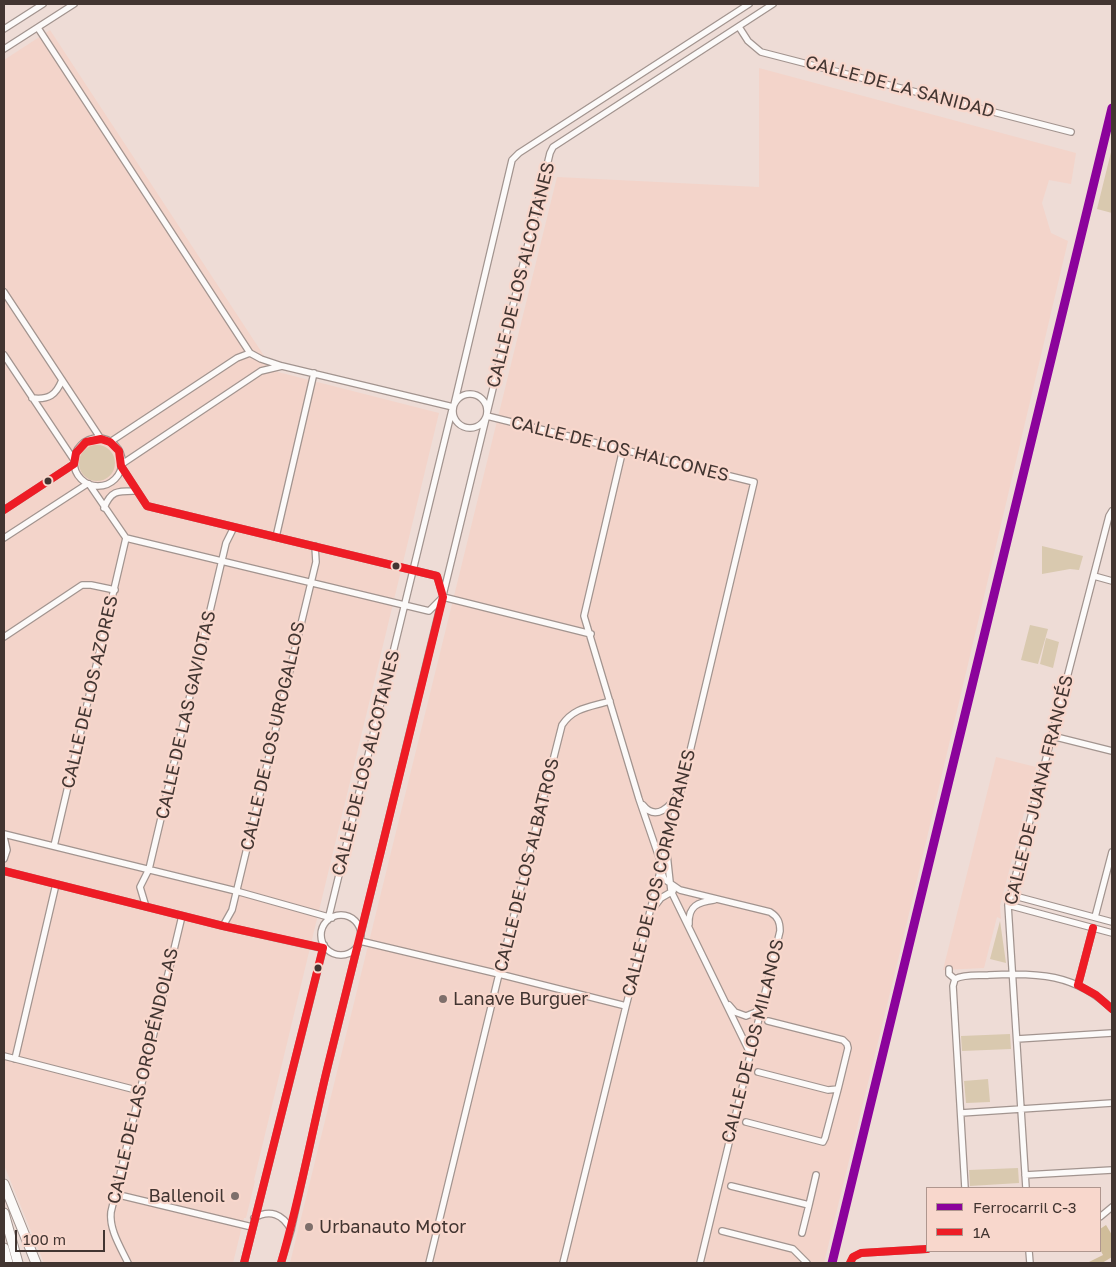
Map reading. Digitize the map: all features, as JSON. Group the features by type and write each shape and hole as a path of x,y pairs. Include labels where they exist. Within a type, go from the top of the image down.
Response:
{"highway":[{"path":"4,1184 36,1263"},
{"path":"4,1213 18,1263"},
{"path":"4,1248 8,1263"}],"street":[{"path":"4,29 43,4"},
{"path":"4,49 74,4"},
{"name":"CALLE DE LOS ALCOTANES","path":"329,918 512,160 553,131 748,4"},
{"path":"739,26 774,4"},
{"name":"CALLE DE LOS ALCOTANES","path":"361,933 550,153 553,147 739,26"},
{"name":"CALLE DE LA SANIDAD","path":"739,26 748,41 761,52 1071,132"},
{"path":"38,28 250,353 282,366 453,407"},
{"path":"4,292 101,439"},
{"path":"110,442 237,358 250,353"},
{"path":"4,355 74,462 78,476 88,484 126,538 429,611 443,597"},
{"path":"4,368 10,364"},
{"path":"4,538 88,484 96,486 110,483 119,472 121,465 261,371 282,366"},
{"path":"276,537 314,373"},
{"path":"32,398 50,397 59,388 62,380"},
{"path":"471,394 485,402 487,415 479,426 468,429 458,424 453,415 453,407 461,396 471,394"},
{"name":"CALLE DE LOS HALCONES","path":"487,415 754,482"},
{"path":"4,510 74,462 80,446 86,442 101,439 110,442 119,451 121,465 147,506 437,576 443,597"},
{"path":"623,449 584,616 591,634 639,799 662,866 664,879 680,890"},
{"name":"CALLE DE LOS CORMORANES","path":"563,1263 682,785 754,482"},
{"path":"104,508 108,497 119,490 136,491"},
{"name":"CALLE DE JUANA FRANCÉS","path":"1026,1187 1008,905 1110,514"},
{"name":"CALLE DE LAS GAVIOTAS","path":"146,907 140,887 149,870 226,543 234,527"},
{"name":"CALLE DE LOS AZORES","path":"54,846 126,538"},
{"name":"CALLE DE LOS UROGALLOS","path":"223,926 232,910 316,562 315,546"},
{"path":"1094,576 1112,581"},
{"path":"4,637 82,585 115,590"},
{"path":"443,597 591,634"},
{"name":"CALLE DE LOS ALBATROS","path":"429,1263 562,725 568,716 574,712 610,701"},
{"path":"1052,736 1112,751"},
{"path":"639,799 646,809 651,811 667,809 672,804 682,785"},
{"path":"4,835 236,891 329,918 339,915 347,916 359,926 361,933 360,941 324,1082 291,1230 281,1263"},
{"path":"4,835 7,844 4,859"},
{"path":"666,849 671,891 750,1053"},
{"path":"1095,917 1112,852"},
{"path":"4,871 223,926 324,947 336,954 351,953 357,948"},
{"path":"15,1059 56,884"},
{"path":"651,911 660,898 671,891 680,890"},
{"name":"CALLE DE LOS MILANOS","path":"680,890 770,912 780,922 780,931 700,1263"},
{"path":"1011,895 1112,922"},
{"path":"690,929 689,918 696,904 718,900"},
{"path":"1008,905 1112,933"},
{"name":"CALLE DE LAS OROPÉNDOLAS","path":"128,1263 113,1231 110,1218 182,916"},
{"path":"244,1263 324,947 321,938 322,930 329,918"},
{"path":"1078,985 1093,928"},
{"path":"360,941 626,1006"},
{"path":"949,970 950,976 955,978 1013,973 1032,973 1050,976 1078,985 1096,995 1112,1008"},
{"path":"955,978 953,986 965,1187"},
{"path":"723,998 735,1012 746,1016 756,1012 763,1001"},
{"path":"746,1122 823,1142 848,1048 843,1040 768,1021"},
{"path":"1017,1039 1112,1034"},
{"path":"4,1056 140,1091"},
{"path":"758,1072 828,1090 838,1089"},
{"path":"961,1113 1112,1103"},
{"path":"1025,1175 1112,1170"},
{"path":"802,1233 816,1175"},
{"path":"731,1186 809,1205"},
{"path":"116,1194 252,1227"},
{"path":"1101,1216 1112,1208"},
{"path":"254,1218 263,1214 274,1213 286,1220 291,1230"},
{"path":"722,1231 792,1249 807,1263"},
{"path":"851,1262 853,1257 861,1253 926,1249"},
{"path":"246,1255 251,1263"}],"shaded area":[{"path":"50,30 274,371 439,413 255,1181 233,1263 44,1263 4,1165 4,60"},
{"path":"759,68 1076,153 1071,184 1049,180 1042,203 1051,233 1068,241 899,956 824,1263 290,1263 557,177 759,187"},
{"path":"1112,148 1112,213 1097,209"},
{"path":"97,445 109,451 115,463 109,475 97,481 85,475 79,463 85,451"},
{"path":"1042,546 1083,556 1079,570 1070,569 1042,574"},
{"path":"1030,625 1048,629 1038,664 1021,660"},
{"path":"1046,638 1059,642 1053,668 1040,664"},
{"path":"996,757 1036,767 1000,906 1001,919 997,917 984,968 943,970"},
{"path":"1000,921 1006,963 990,959"},
{"path":"1010,1034 1011,1049 962,1051 961,1036"},
{"path":"988,1079 990,1102 966,1103 964,1081"},
{"path":"1018,1168 1019,1183 970,1186 969,1170"},
{"path":"1106,1225 1112,1235 1112,1257 1102,1263 1087,1263 1103,1255 1101,1251 1101,1228"}],"rail line":[{"name":"C-3","path":"832,1263 1112,108"}],"transit line":[{"name":"1A","path":"4,510 74,464 76,453 86,442 101,439 110,442 119,451 121,466 147,506 437,576 443,597 330,1057 295,1212 281,1263"},
{"name":"1A","path":"4,871 223,926 323,948 244,1263"},
{"name":"1A","path":"1078,985 1093,928"},
{"name":"1A","path":"1078,985 1096,995 1112,1009"},
{"name":"1A","path":"850,1263 853,1257 861,1253 926,1249"}],"place":[{"name":"Lanave Burguer","path":"443,999"},
{"name":"Ballenoil","path":"235,1196"},
{"name":"Urbanauto Motor","path":"309,1227"}]}
